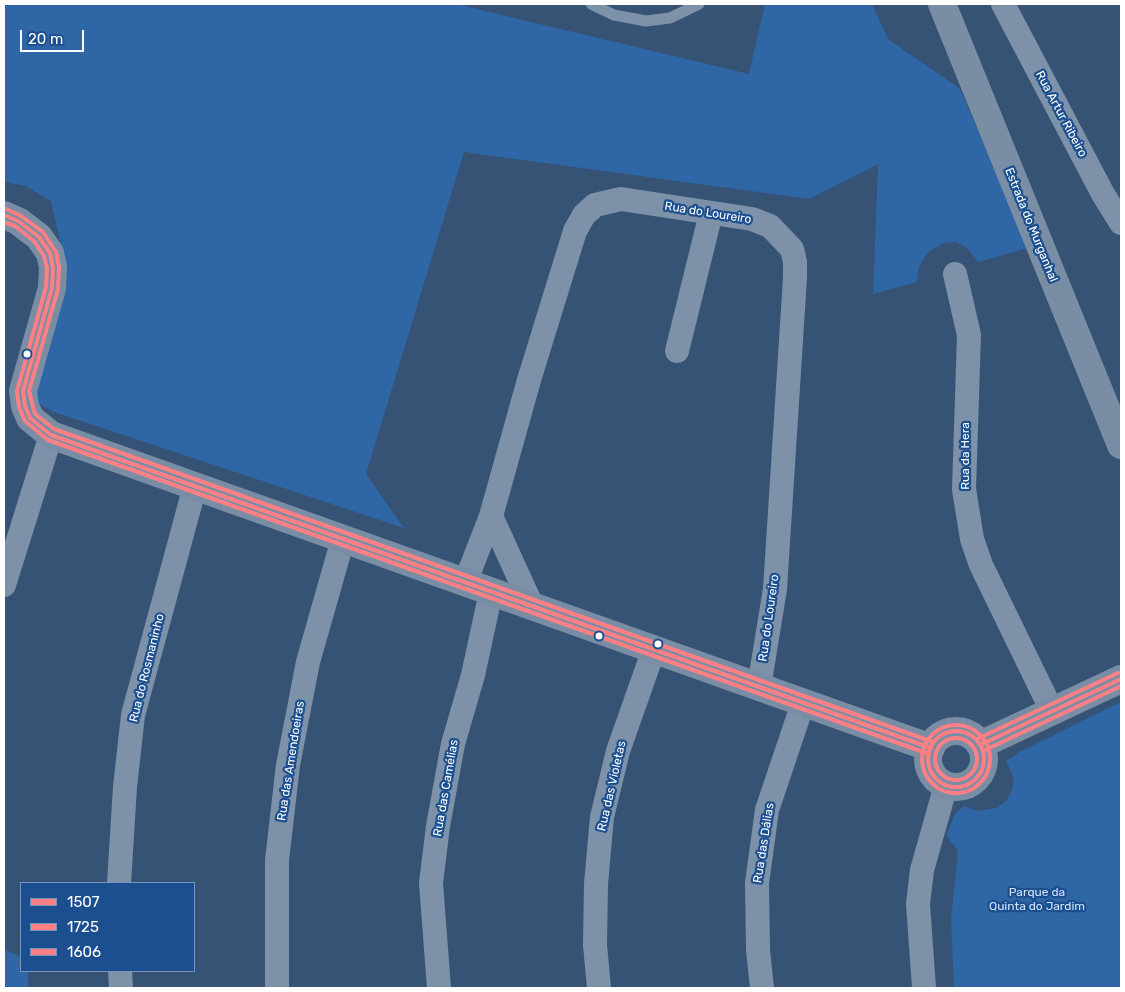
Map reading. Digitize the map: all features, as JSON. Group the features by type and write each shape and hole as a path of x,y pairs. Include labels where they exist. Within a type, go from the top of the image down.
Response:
{"street":[{"name":"Estrada do Murganhal","path":"942,4 1121,446"},
{"name":"Rua Artur Ribeiro","path":"1003,4 1103,194 1121,223"},
{"name":"Rua do Loureiro","path":"465,582 490,516 575,230 584,215 595,205 621,199 752,220 770,226 792,249 795,262 775,588 759,687"},
{"path":"678,351 711,213"},
{"path":"4,216 18,220 40,236 50,253 53,267 52,288 23,391 25,406 30,418 51,435 931,748"},
{"name":"Rua da Hera","path":"955,274 969,335 964,489 972,539 981,565 1052,711"},
{"path":"4,585 51,435"},
{"name":"Rua do Rosmaninho","path":"119,882 125,788 133,715 195,486"},
{"path":"490,516 532,606"},
{"name":"Rua das Amendoeiras","path":"277,988 277,860 288,765 308,662 343,539"},
{"name":"Rua das Camélias","path":"439,988 431,883 437,836 454,744 473,675 491,592"},
{"name":"Rua das Violetas","path":"599,988 595,945 596,884 602,817 618,751 654,650"},
{"path":"980,745 1121,679"},
{"name":"Rua das Dálias","path":"762,988 758,950 757,883 767,810 802,703"},
{"path":"959,731 975,738 980,745 984,761 978,776 963,786 946,785 938,780 929,766 931,748 942,735 959,731"},
{"path":"924,988 918,904 922,870 946,785"},
{"path":"120,972 121,988"}],"lane":[{"path":"592,4 614,15 646,21 670,18 699,4"},
{"path":"606,4 614,15"}],"green space":[{"path":"4,4 456,4 749,74 765,4 872,4 888,39 960,89 1028,248 978,262 966,247 956,242 943,243 928,252 919,267 917,282 873,294 878,164 809,199 464,152 366,474 404,528 54,412 38,403 33,392 66,269 51,201 26,186 4,182"},
{"name":"Parque da Quinta do Jardim","path":"1121,702 1121,988 954,988 951,920 958,851 946,835 955,814 964,806 977,811 996,808 1006,801 1012,790 1014,778 1006,761 1021,751"},
{"path":"4,949 20,957 20,972 28,972 28,988 4,988"}],"transit line":[{"name":"1606","path":"6,209 21,216 43,232 56,252 59,267 58,289 29,391 35,414 54,429 933,742"},
{"name":"1507","path":"4,215 18,221 39,237 50,253 53,267 52,288 23,391 25,406 30,418 51,435 931,748"},
{"name":"1725","path":"4,222 15,226 34,241 44,256 47,268 46,287 17,391 19,407 25,421 48,440 929,754"},
{"name":"1606","path":"977,739 1118,673"},
{"name":"1507","path":"980,745 1121,679"},
{"name":"1725","path":"983,751 1121,686"},
{"name":"1725","path":"956,725 969,728 980,735 987,746 990,759 987,772 980,783 969,790 956,793 943,790 932,783 925,772 922,759 925,746 932,735 943,728 956,725"},
{"name":"1507","path":"956,731 967,733 976,739 982,748 984,759 982,770 976,779 967,785 956,787 945,785 936,779 930,770 928,759 930,748 936,739 945,733 956,731"},
{"name":"1606","path":"960,738 968,741 974,747 977,759 974,771 968,777 952,780 944,777 938,771 935,755 938,747 944,741 960,738"}]}
